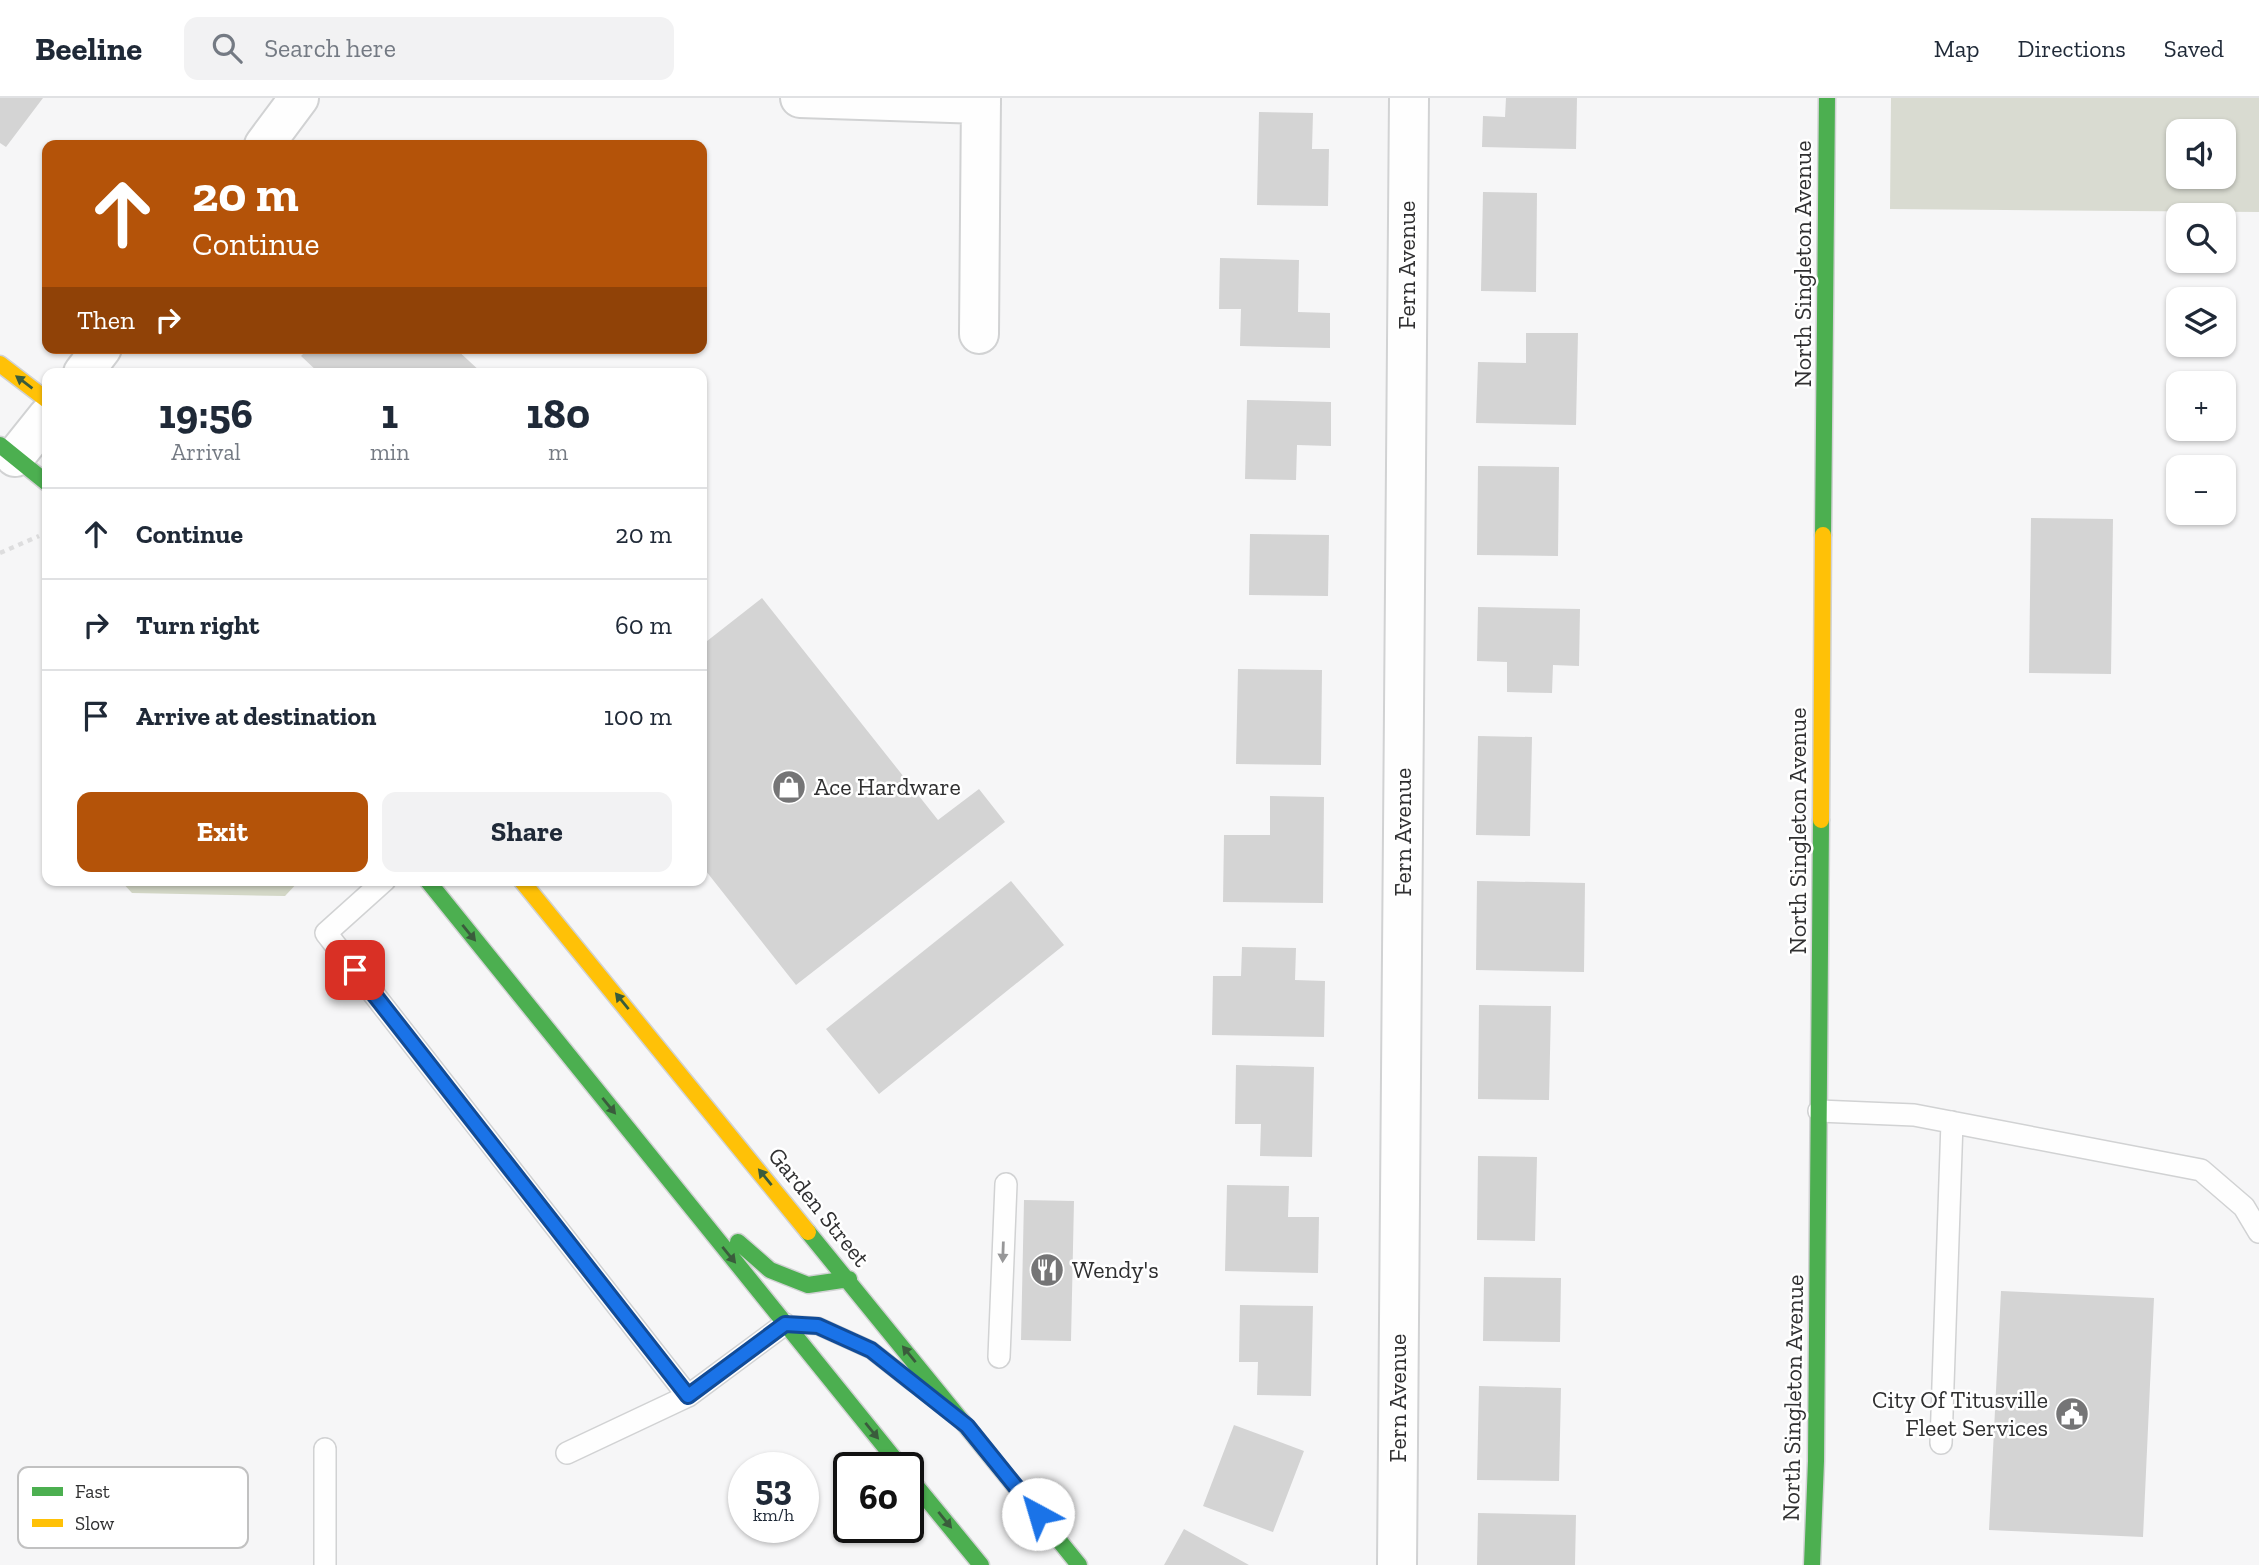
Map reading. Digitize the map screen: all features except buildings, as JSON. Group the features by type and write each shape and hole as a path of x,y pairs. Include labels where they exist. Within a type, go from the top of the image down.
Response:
{"main road":[{"name":"North Singleton Avenue","path":"1812,1565 1819,1111 1827,98"},
{"path":"0,364 42,396"},
{"path":"5,458 42,480"},
{"path":"432,886 889,1452"},
{"name":"Garden Street","path":"526,886 1080,1565"},
{"path":"670,1182 769,1270 808,1285 849,1279"},
{"path":"785,1324 818,1326 871,1350 967,1426"},
{"path":"924,1496 981,1565"}],"street":[{"path":"268,140 299,98"},
{"path":"800,98 981,101 979,334"},
{"name":"Fern Avenue","path":"1397,1565 1409,98"},
{"path":"87,368 97,354"},
{"path":"5,458 42,422"}],"lane":[{"path":"378,886 326,933 688,1396"},
{"path":"1819,1111 1914,1115 2201,1170 2244,1207 2259,1232"},
{"path":"1941,1443 1952,1122"},
{"path":"999,1357 1006,1184"},
{"path":"567,1453 688,1396 785,1324"},
{"path":"325,1449 325,1565"}],"path":[{"path":"0,554 39,536"}],"shaded area":[{"path":"1891,98 2259,98 2259,212 2236,212 2236,203 2166,203 2166,211 1890,209"}],"green space":[{"path":"126,886 294,886 285,896 132,893"}],"traffic: fast":[{"path":"1823,535 1827,98"},
{"path":"0,445 42,479"},
{"path":"1812,1565 1816,1461 1821,820"},
{"path":"432,886 889,1452"},
{"path":"808,1232 1079,1565"},
{"path":"738,1242 770,1270 808,1285 849,1279"},
{"path":"924,1496 981,1565"}],"traffic: slow":[{"path":"0,364 42,396"},
{"path":"1821,820 1823,535"},
{"path":"526,886 808,1232"},
{"path":"785,1324 818,1326 871,1350 913,1383"}],"place":[{"name":"Ace Hardware","path":"789,787"},
{"name":"Wendy's","path":"1047,1270"},
{"name":"City Of Titusville Fleet Services","path":"2072,1414"}],"route":[{"path":"355,970 688,1396 785,1324 818,1326 871,1350 967,1426 1038,1514"}]}
